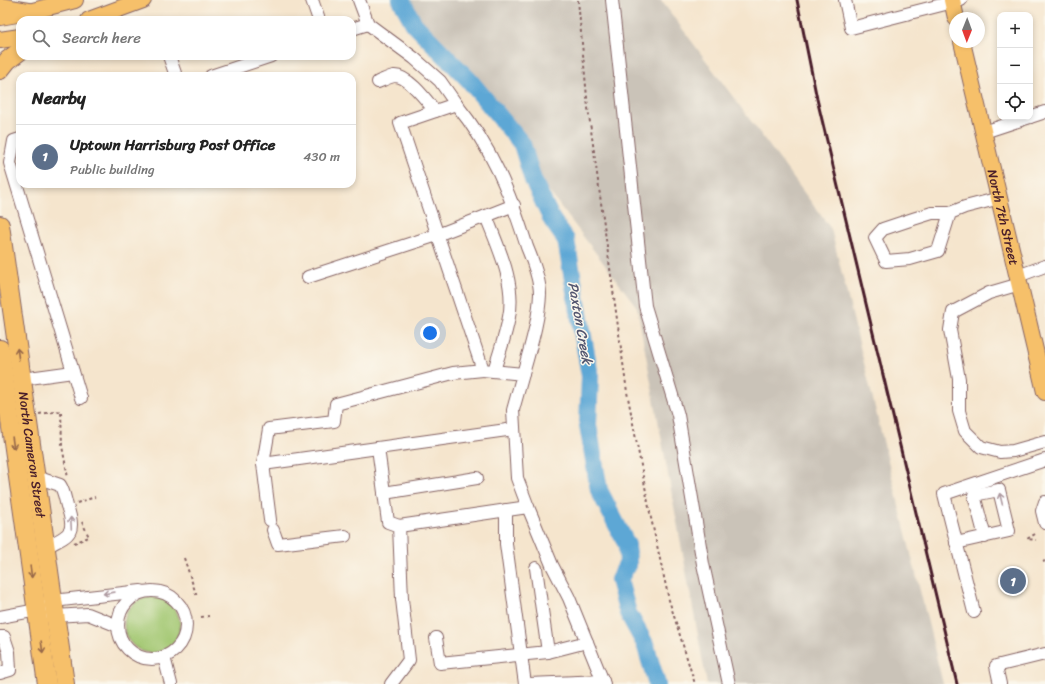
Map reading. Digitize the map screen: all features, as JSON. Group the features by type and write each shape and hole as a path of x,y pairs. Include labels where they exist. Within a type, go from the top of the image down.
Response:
{"highway":[{"path":"0,7 28,6"},
{"path":"0,70 8,60 16,55"},
{"name":"North Cameron Street","path":"0,225 65,684"},
{"name":"North Cameron Street","path":"0,349 47,684"}],"main road":[{"path":"0,17 28,6 75,0"},
{"path":"100,16 143,0"},
{"path":"0,40 16,38"},
{"name":"North 7th Street","path":"963,48 1045,392"}],"street":[{"path":"312,0 318,16"},
{"path":"359,0 368,24 414,58 434,76 473,125 490,153 514,205 531,257 540,292 537,318 513,410 517,478 552,565 567,592 604,682 529,684"},
{"path":"612,0 645,306 678,415 703,564 729,684"},
{"path":"845,0 851,28 956,5"},
{"path":"356,28 368,24"},
{"path":"170,60 175,72"},
{"path":"223,72 259,60"},
{"path":"378,82 395,76 402,78 418,89 435,111"},
{"path":"456,104 400,123 437,235 489,370"},
{"path":"1033,116 1045,112"},
{"path":"984,132 1021,120"},
{"path":"16,140 14,141 10,163 16,183"},
{"path":"18,188 81,398"},
{"path":"950,213 938,251 910,259 886,261 876,238 883,229 932,213 950,213 1000,198"},
{"path":"308,277 437,235 514,205"},
{"path":"486,216 504,261 510,292 510,316 489,370"},
{"path":"1045,266 953,312 950,330 959,379 959,411 965,430 981,447 1000,452 1012,451 1045,442"},
{"path":"345,536 278,544 272,525 263,464 268,429 334,421 336,404 453,373 489,370 523,374"},
{"path":"22,379 73,372"},
{"path":"263,464 514,429"},
{"path":"378,448 388,522 399,526 528,507"},
{"path":"974,612 944,494 1045,460"},
{"path":"36,477 60,485 72,519 72,528 68,535 46,547"},
{"path":"384,493 477,478"},
{"path":"956,543 985,537 1009,531 999,490 974,495 985,537"},
{"path":"1045,502 1042,511 1045,523"},
{"path":"506,510 506,544 525,684"},
{"path":"391,684 409,660 402,599 399,526"},
{"path":"536,568 548,652"},
{"path":"0,617 37,610 54,609 118,592 148,590 155,590 169,594 180,604 186,617 187,631 181,644 171,654 164,657 150,659 136,655 125,646 118,626 120,611 129,600 141,592 148,590"},
{"path":"54,609 88,614 118,626"},
{"path":"0,637 4,637 5,652 10,670 0,673"},
{"path":"436,638 440,663 522,656 548,652 588,642"},
{"path":"1000,684 996,666 1045,654"},
{"path":"164,657 171,684"}],"path":[{"path":"578,0 588,108 627,392 651,518 669,600 695,684"},
{"path":"34,414 61,411 62,446 69,482"},
{"path":"75,504 95,497"},
{"path":"70,545 89,537 81,520"},
{"path":"1035,534 1027,539 1036,540"},
{"path":"184,558 197,597"},
{"path":"202,617 209,616"}],"shaded area":[{"path":"403,0 661,0 831,229 943,684 707,684 637,307"}],"green space":[{"path":"152,597 163,599 172,605 178,614 180,625 178,636 172,645 163,651 152,653 141,651 132,645 126,636 124,625 126,614 132,605 141,599"}],"waterway":[{"name":"Paxton Creek","path":"401,0 414,24 469,80 522,144 533,180 552,220 566,240 590,376 588,425 599,490 627,545 628,563 619,580 628,613 645,644 657,684"}],"railway":[{"path":"797,0 817,99 957,684"}],"place":[{"name":"Uptown Harrisburg Post Office","path":"1013,581"}]}
